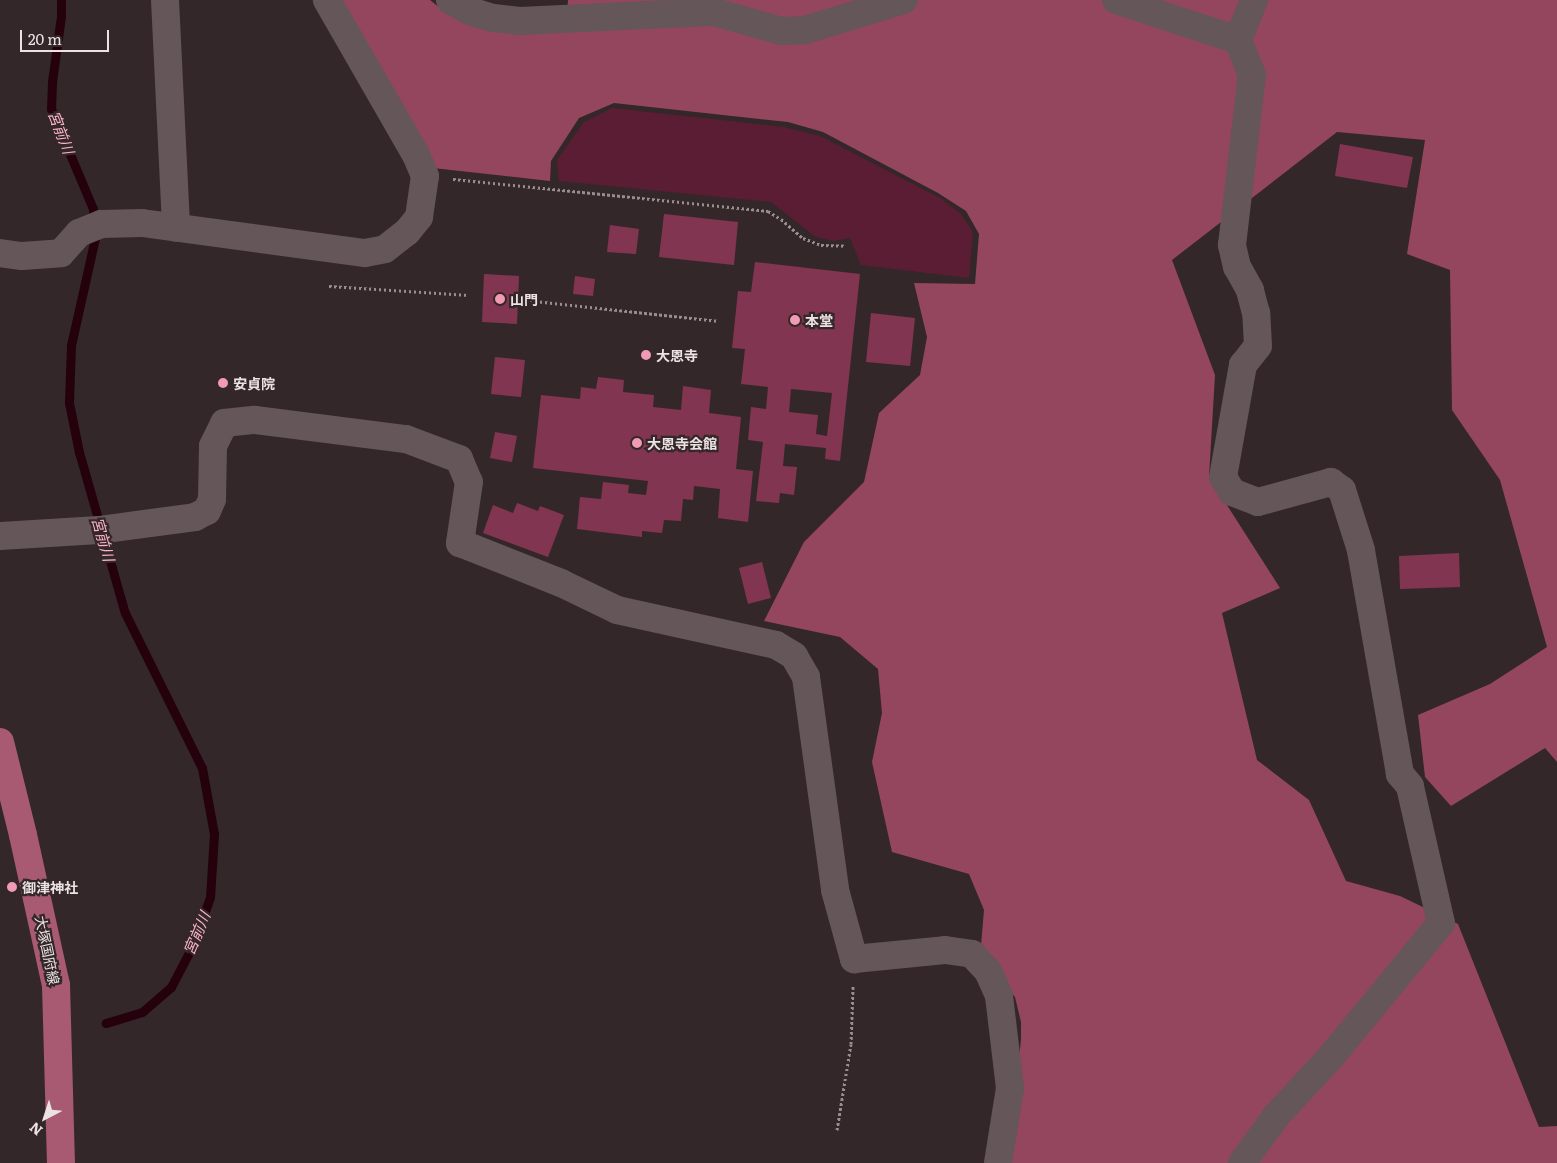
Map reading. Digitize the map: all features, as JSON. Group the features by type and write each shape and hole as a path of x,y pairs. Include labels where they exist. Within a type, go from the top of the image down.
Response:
{"main road":[{"name":"大塚国府線","path":"0,742 56,985 61,1163"}],"street":[{"path":"165,0 176,228"},
{"path":"0,253 22,256 61,253 79,233 101,224 142,223 365,253 385,249 406,232 419,217 425,176 416,155 327,0"},
{"path":"450,0 470,11 493,18 520,21 714,12 780,31 805,30 904,0"},
{"path":"1116,0 1238,40"},
{"path":"1242,1163 1277,1115 1329,1059 1441,922 1410,786 1400,774 1361,550 1342,490 1331,482 1258,502 1232,492 1223,477 1243,366 1258,346 1256,312 1250,290 1237,267 1232,245 1252,75 1238,40 1254,0"},
{"path":"0,536 100,530 196,517 207,511 212,499 213,446 224,423 255,420 406,438 459,459 469,482 460,543 561,583 618,610 776,645 794,656 806,678 834,890 854,959 945,950 972,954 988,970 999,996 1010,1088 998,1163"}],"path":[{"path":"425,176 768,211 781,219 803,238 821,245 846,246"},
{"path":"330,286 470,295"},
{"path":"524,300 719,321"},
{"path":"838,1130 851,1044 854,959"}],"shaded area":[{"path":"337,0 430,0 440,8 566,30 568,0 1557,0 1557,762 1545,748 1451,806 1425,777 1418,715 1490,684 1547,647 1500,480 1452,410 1450,270 1407,254 1425,140 1337,132 1172,260 1215,375 1209,477 1280,588 1222,613 1257,760 1309,800 1346,881 1400,896 1458,924 1539,1127 1557,1126 1557,1163 1007,1163 1021,1040 1021,1022 1015,997 980,957 984,910 969,874 892,852 872,762 882,713 878,669 840,637 764,621 804,542 864,482 879,413 920,375 927,337 914,283 975,284 979,234 966,211 938,193 823,132 788,122 614,103 579,118 551,161 550,181 433,168"},
{"path":"612,108 784,127 820,136 940,198 961,214 973,232 969,278 861,265 850,238 834,241 816,237 771,202 559,181 557,160 584,122"}],"building":[{"path":"1340,144 1413,157 1407,188 1335,176"},
{"path":"664,214 738,222 734,265 659,257"},
{"path":"610,225 639,229 636,254 607,252"},
{"name":"本堂","path":"755,262 860,274 840,461 825,459 826,448 785,444 783,466 797,467 794,495 780,493 779,503 756,501 763,442 748,440 751,407 766,409 768,387 741,384 745,349 732,348 738,291 751,292","holes":["791,389 832,393 827,436 816,434 818,415 789,412"]},
{"name":"山門","path":"484,274 519,276 517,324 482,322"},
{"path":"575,276 595,279 593,296 573,294"},
{"path":"871,313 915,318 910,366 866,362"},
{"path":"495,357 525,360 521,397 491,394"},
{"name":"大恩寺会館","path":"598,377 624,380 623,392 654,395 653,407 681,410 683,386 711,390 709,413 741,417 736,469 753,471 748,522 718,518 720,489 694,486 693,500 683,499 681,521 664,520 662,533 642,531 642,537 577,529 580,497 601,499 603,482 629,485 628,493 646,495 648,481 533,468 541,395 580,399 581,387 596,389"},
{"path":"495,432 517,436 512,462 490,458"},
{"path":"517,503 538,511 540,506 564,515 548,557 483,533 493,505 513,513"},
{"path":"1459,553 1460,587 1400,589 1399,556"},
{"path":"762,562 771,598 748,604 739,568"}],"waterway":[{"name":"宮前川","path":"61,0 51,109 93,209 95,238 71,345 69,403 79,452 125,613 202,768 214,834 210,897 194,943 171,987 142,1012 106,1023"}],"place":[{"name":"山門","path":"500,299"},
{"name":"本堂","path":"795,320"},
{"name":"大恩寺","path":"646,355"},
{"name":"安貞院","path":"223,383"},
{"name":"大恩寺会館","path":"637,443"},
{"name":"御津神社","path":"12,887"}]}
